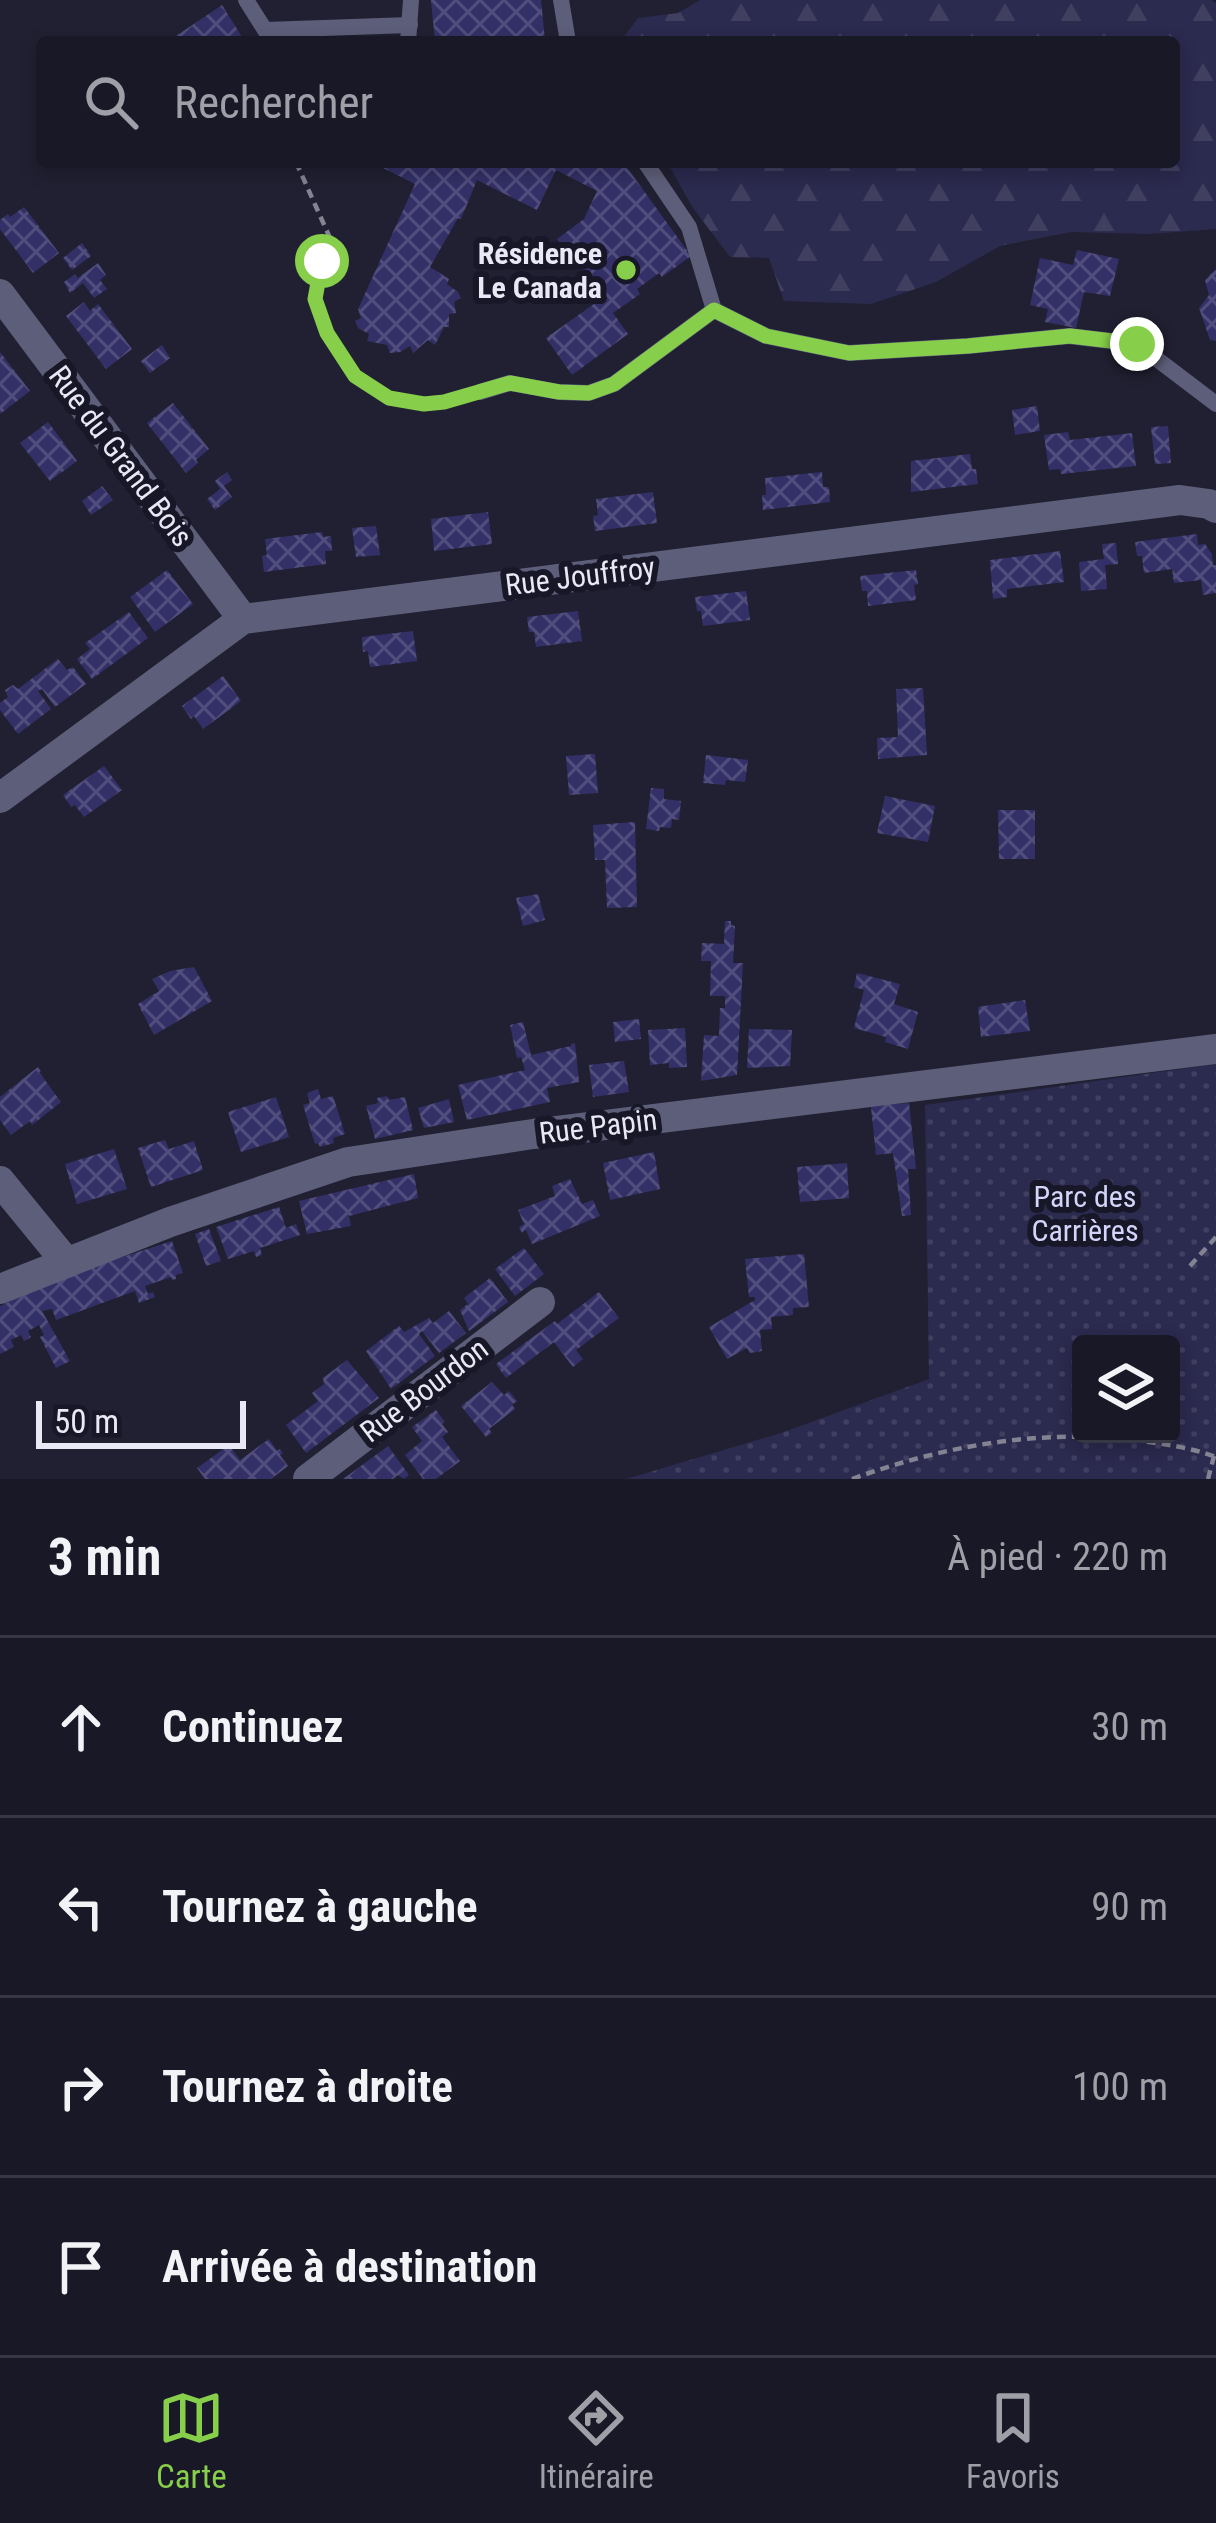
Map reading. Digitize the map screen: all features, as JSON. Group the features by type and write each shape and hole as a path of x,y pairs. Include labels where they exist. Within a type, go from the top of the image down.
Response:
{"street":[{"name":"Rue du Grand Bois","path":"0,294 243,619"},
{"name":"Rue Jouffroy","path":"2,792 243,619 1180,500 1216,508"},
{"name":"Rue Papin","path":"0,1289 170,1222 348,1162 533,1134 1216,1049"},
{"path":"0,1181 67,1263"},
{"name":"Rue Bourdon","path":"308,1479 540,1302"}],"lane":[{"path":"246,0 265,31 276,36"},
{"path":"265,31 409,33 411,0"},
{"path":"561,0 567,36"},
{"path":"649,168 689,227 714,310 766,336 849,353 1070,336 1137,344 1216,404"},
{"path":"480,392 510,383 589,393 614,384 714,310"}],"path":[{"path":"299,168 330,238 315,299 327,333 355,376 389,398 424,404 480,392"},
{"path":"1190,1267 1216,1237"},
{"path":"852,1479 894,1464 998,1440 1096,1436 1190,1447 1215,1457 1208,1479"}],"green space":[{"path":"700,0 1211,0 1216,3 1216,229 1149,234 1071,232 1000,246 936,282 871,304 784,301 769,258 730,257 670,168 1180,168 1180,36 624,36 638,18 678,13"},
{"name":"Parc des Carrières","path":"1216,1064 1216,1479 626,1479 781,1433 929,1379 925,1105"}],"building":[{"path":"431,0 541,0 545,36 434,36"},
{"path":"222,5 241,36 176,36"},
{"name":"Résidence Le Canada","path":"383,168 627,168 691,256 637,289 640,294 613,313 628,334 572,375 546,338 601,299 557,239 584,219 597,191 556,170 537,210 477,180 461,219 430,267 449,279 447,284 461,298 454,302 456,313 449,314 449,327 444,327 435,345 428,340 413,353 410,346 390,353 387,345 367,341 369,334 355,321 361,318 358,309 415,184"},
{"path":"24,207 59,253 33,273 0,229 0,220"},
{"path":"82,243 91,256 72,270 63,258"},
{"path":"1077,250 1119,259 1110,296 1084,292 1076,328 1045,322 1048,309 1030,305 1040,258 1073,265"},
{"path":"98,263 106,275 100,280 107,289 94,298 83,283 70,293 64,282"},
{"path":"1216,269 1216,341 1210,340 1199,308 1209,295 1205,280"},
{"path":"84,302 90,311 98,304 132,349 106,369 66,316"},
{"path":"162,345 170,358 150,373 141,361"},
{"path":"0,352 30,391 0,414"},
{"path":"173,403 209,449 186,473 147,423"},
{"path":"1037,406 1040,431 1015,435 1012,410"},
{"path":"48,422 77,461 50,481 20,443"},
{"path":"1168,426 1171,463 1155,464 1151,427"},
{"path":"1068,432 1070,440 1132,433 1136,466 1061,474 1060,469 1049,470 1044,435"},
{"path":"970,454 978,484 911,492 911,461"},
{"path":"227,472 232,480 224,486 232,497 215,510 207,499 220,489 215,481"},
{"path":"822,472 830,502 763,510 765,478"},
{"path":"102,486 113,500 91,515 82,501"},
{"path":"653,492 657,523 595,531 596,499"},
{"path":"488,512 492,544 434,551 431,519"},
{"path":"376,526 380,555 356,557 352,528"},
{"path":"322,532 323,537 331,536 332,551 325,551 326,564 264,572 265,539"},
{"path":"1197,534 1198,545 1205,544 1216,565 1216,593 1203,595 1201,580 1174,583 1172,569 1144,573 1135,542"},
{"path":"1116,543 1118,564 1105,565 1107,589 1081,591 1079,562 1104,559 1102,544"},
{"path":"1060,551 1064,582 1007,589 1007,597 993,599 990,560"},
{"path":"167,570 193,604 155,632 130,597"},
{"path":"916,570 916,600 868,606 860,576"},
{"path":"746,591 750,620 703,626 695,597"},
{"path":"578,611 582,641 536,647 527,617"},
{"path":"129,612 148,638 92,679 77,659 90,649 85,643"},
{"path":"413,631 417,661 370,667 362,637"},
{"path":"58,659 67,670 73,667 86,684 55,707 42,689 38,691 51,709 18,734 0,710 0,703 8,697 5,690 13,685 18,689"},
{"path":"223,676 241,701 203,729 182,706"},
{"path":"923,688 927,755 878,759 877,738 898,737 896,689"},
{"path":"595,754 598,793 569,795 566,756"},
{"path":"706,755 748,760 745,782 703,783"},
{"path":"104,766 122,790 84,817 63,795"},
{"path":"651,788 664,789 664,799 681,801 679,820 672,819 671,828 646,829"},
{"path":"885,796 935,806 928,842 877,833"},
{"path":"998,810 1035,810 1035,859 999,859"},
{"path":"635,822 637,907 607,908 605,860 595,860 593,825"},
{"path":"538,894 545,920 523,926 516,898"},
{"path":"725,921 735,926 733,963 743,963 737,1075 701,1081 704,1035 719,1036 720,1008 725,1008 725,996 710,996 711,961 701,961 702,943 724,944"},
{"path":"194,967 212,1001 154,1035 138,1004 159,991 152,979"},
{"path":"857,973 900,984 894,1004 918,1012 908,1049 854,1028 864,990 854,987"},
{"path":"1025,1000 1030,1031 981,1037 978,1007"},
{"path":"639,1019 641,1039 615,1042 613,1022"},
{"path":"523,1022 531,1055 575,1043 579,1082 547,1088 550,1102 467,1120 458,1085 525,1070 521,1057 517,1058 510,1025"},
{"path":"685,1028 687,1067 650,1065 648,1030"},
{"path":"749,1029 792,1030 790,1066 747,1068"},
{"path":"624,1061 629,1092 593,1097 589,1065"},
{"path":"38,1067 61,1102 11,1135 0,1120 0,1097"},
{"path":"318,1089 321,1099 333,1096 345,1134 320,1147 303,1105 310,1103 307,1093"},
{"path":"387,1096 389,1100 405,1097 413,1130 375,1139 366,1106"},
{"path":"895,1096 896,1104 909,1103 916,1169 908,1169 911,1215 902,1216 893,1153 876,1155 870,1098"},
{"path":"276,1097 289,1137 241,1152 228,1112"},
{"path":"449,1099 454,1122 424,1128 418,1108"},
{"path":"165,1140 169,1149 194,1141 203,1170 151,1187 138,1148"},
{"path":"114,1149 127,1189 77,1204 65,1164"},
{"path":"654,1152 660,1189 610,1200 603,1163"},
{"path":"847,1163 849,1198 800,1202 797,1167"},
{"path":"414,1174 418,1198 349,1216 351,1226 307,1234 299,1201"},
{"path":"570,1179 582,1204 593,1200 600,1216 532,1244 526,1230 522,1233 519,1227 524,1224 518,1210 555,1196 552,1186"},
{"path":"279,1207 286,1228 296,1224 300,1235 260,1248 262,1255 256,1257 254,1251 228,1259 216,1227"},
{"path":"209,1229 221,1261 206,1266 195,1234"},
{"path":"172,1241 183,1273 145,1286 155,1297 139,1303 135,1291 56,1320 52,1309 42,1311 70,1361 56,1368 39,1325 28,1331 31,1337 11,1340 14,1347 0,1354 0,1306 67,1275"},
{"path":"524,1248 544,1274 515,1296 495,1269"},
{"path":"804,1254 809,1307 793,1308 793,1315 771,1317 772,1329 760,1330 762,1351 750,1353 747,1348 727,1359 709,1327 755,1300 749,1297 745,1259"},
{"path":"490,1278 508,1302 469,1331 460,1310 468,1304 464,1298"},
{"path":"599,1292 619,1318 576,1350 583,1359 573,1367 554,1342 506,1378 496,1364"},
{"path":"449,1311 466,1333 439,1353 422,1331 419,1334 435,1356 391,1389 366,1351 399,1326 404,1332 429,1318 433,1323"},
{"path":"347,1360 379,1398 306,1453 286,1425 318,1401 312,1393"},
{"path":"492,1382 517,1401 512,1405 515,1409 489,1429 492,1433 486,1437 461,1406"},
{"path":"436,1410 448,1432 442,1437 460,1461 436,1479 423,1479 405,1455 422,1441 412,1427"},
{"path":"269,1439 288,1466 271,1479 205,1479 197,1468 229,1445 240,1460"},
{"path":"388,1446 409,1475 404,1479 398,1475 393,1479 343,1479"}],"place":[{"name":"Résidence Le Canada","path":"626,270"}],"route":[{"path":"322,261 315,299 327,333 355,376 389,398 424,404 510,383 589,393 614,384 714,310 766,336 849,353 1070,336 1137,344"}]}
